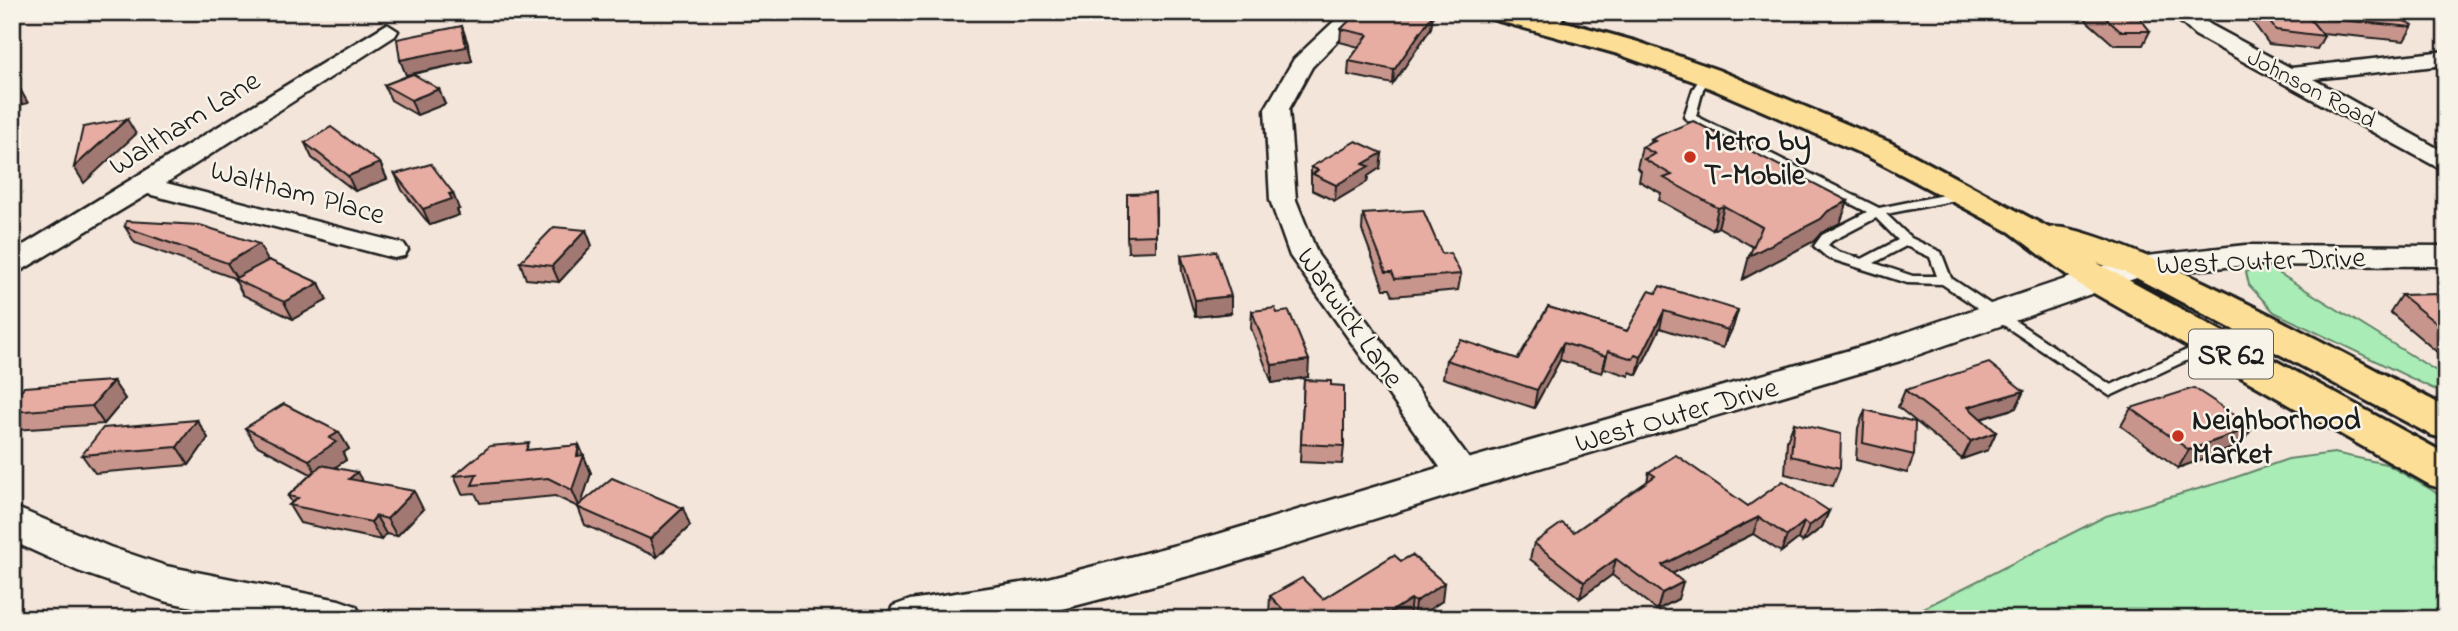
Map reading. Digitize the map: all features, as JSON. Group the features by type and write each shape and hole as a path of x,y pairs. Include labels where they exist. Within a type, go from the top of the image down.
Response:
{"highway":[{"path":"1497,12 1556,19 1707,76 1878,149 2022,225"},
{"name":"SR 62","path":"2022,225 2140,265 2446,425"},
{"name":"SR 62","path":"2022,225 2096,279 2446,474"}],"street":[{"name":"Warwick Lane","path":"1356,12 1302,64 1277,109 1279,170 1290,222 1304,256 1464,475"},
{"name":"Johnson Road","path":"2179,12 2203,30 2371,119 2446,164"},
{"name":"Waltham Lane","path":"12,264 144,185 387,31"},
{"path":"2287,75 2446,58"},
{"name":"Waltham Place","path":"144,185 394,250"},
{"name":"West Outer Drive","path":"910,619 1040,598 1215,552 1464,475 1887,352 2140,265 2246,255 2444,258"},
{"path":"12,522 94,559 164,583 335,619"}],"lane":[{"path":"1707,76 1698,89 1690,117 1877,212 1906,240 1936,255 1945,280 2110,391 2212,344"},
{"path":"1945,280 1912,280 1833,255 1821,246 1827,238 1877,212 1965,195"},
{"path":"1863,264 1906,240"}],"green space":[{"path":"2264,264 2446,377 2446,395 2274,312 2249,285 2246,272"},
{"path":"2334,453 2386,464 2446,498 2446,619 1902,619 2106,516 2225,481 2288,459"}],"building":[{"path":"2099,12 2135,12 2150,31 2120,31"},
{"path":"2262,12 2386,12 2413,25 2308,17 2324,36 2276,30"},
{"path":"1433,14 1394,70 1349,61 1368,35 1341,29 1352,18"},
{"path":"462,26 466,47 400,60 397,39"},
{"path":"413,74 439,89 411,100 384,85"},
{"path":"12,77 18,88 12,89"},
{"path":"127,119 74,167 83,127"},
{"path":"1693,121 1848,201 1828,211 1821,219 1749,256 1762,227 1724,206 1718,208 1664,178 1672,175 1644,159 1655,154 1642,147 1655,141 1651,139"},
{"path":"331,127 380,163 348,176 305,143"},
{"path":"1356,141 1382,153 1363,164 1369,166 1336,185 1313,174 1318,170 1311,167"},
{"path":"431,164 453,193 449,194 452,199 423,209 395,174"},
{"path":"1155,193 1156,235 1127,236 1127,194"},
{"path":"1423,210 1442,254 1450,253 1461,274 1395,279 1392,272 1386,272 1363,214"},
{"path":"126,221 200,225 259,244 227,263 125,227"},
{"path":"554,227 586,230 552,266 520,262"},
{"path":"1216,251 1231,296 1195,300 1181,255"},
{"path":"269,260 319,283 284,302 234,279"},
{"path":"1660,286 1738,310 1728,330 1664,311 1641,357 1635,355 1633,359 1608,351 1606,356 1563,343 1537,390 1446,360 1461,340 1518,359 1548,307 1627,331 1649,291 1656,293"},
{"path":"2439,294 2446,300 2446,331 2401,295"},
{"path":"1275,308 1277,313 1289,311 1309,360 1272,365 1252,311"},
{"path":"1989,363 2024,391 1968,407 1996,432 1971,441 1905,390"},
{"path":"1304,380 1331,381 1331,385 1344,386 1344,446 1301,444"},
{"path":"113,381 92,406 12,412 12,400 24,387"},
{"path":"2194,388 2253,427 2189,450 2131,408"},
{"path":"284,404 339,432 329,438 336,442 309,460 245,428"},
{"path":"1865,410 1915,422 1914,455 1863,443"},
{"path":"197,420 177,447 82,455 103,428"},
{"path":"1794,423 1841,434 1840,468 1791,456"},
{"path":"529,443 526,450 579,445 577,456 584,455 572,490 548,478 472,485 477,474 454,476 490,446"},
{"path":"1676,455 1748,506 1783,481 1829,511 1809,526 1804,522 1787,536 1759,517 1662,565 1683,582 1662,593 1616,559 1584,582 1534,543 1562,523 1574,532 1655,476 1649,472"},
{"path":"321,465 357,472 349,479 414,491 387,519 376,516 371,522 289,505 298,498 288,496"},
{"path":"612,478 683,508 650,539 577,507"},
{"path":"1394,555 1401,561 1412,555 1444,583 1415,602 1411,599 1375,619 1292,619 1270,596 1302,578 1323,599"}],"place":[{"name":"Metro by T-Mobile","path":"1690,157"},
{"name":"Neighborhood Market","path":"2178,436"}]}
